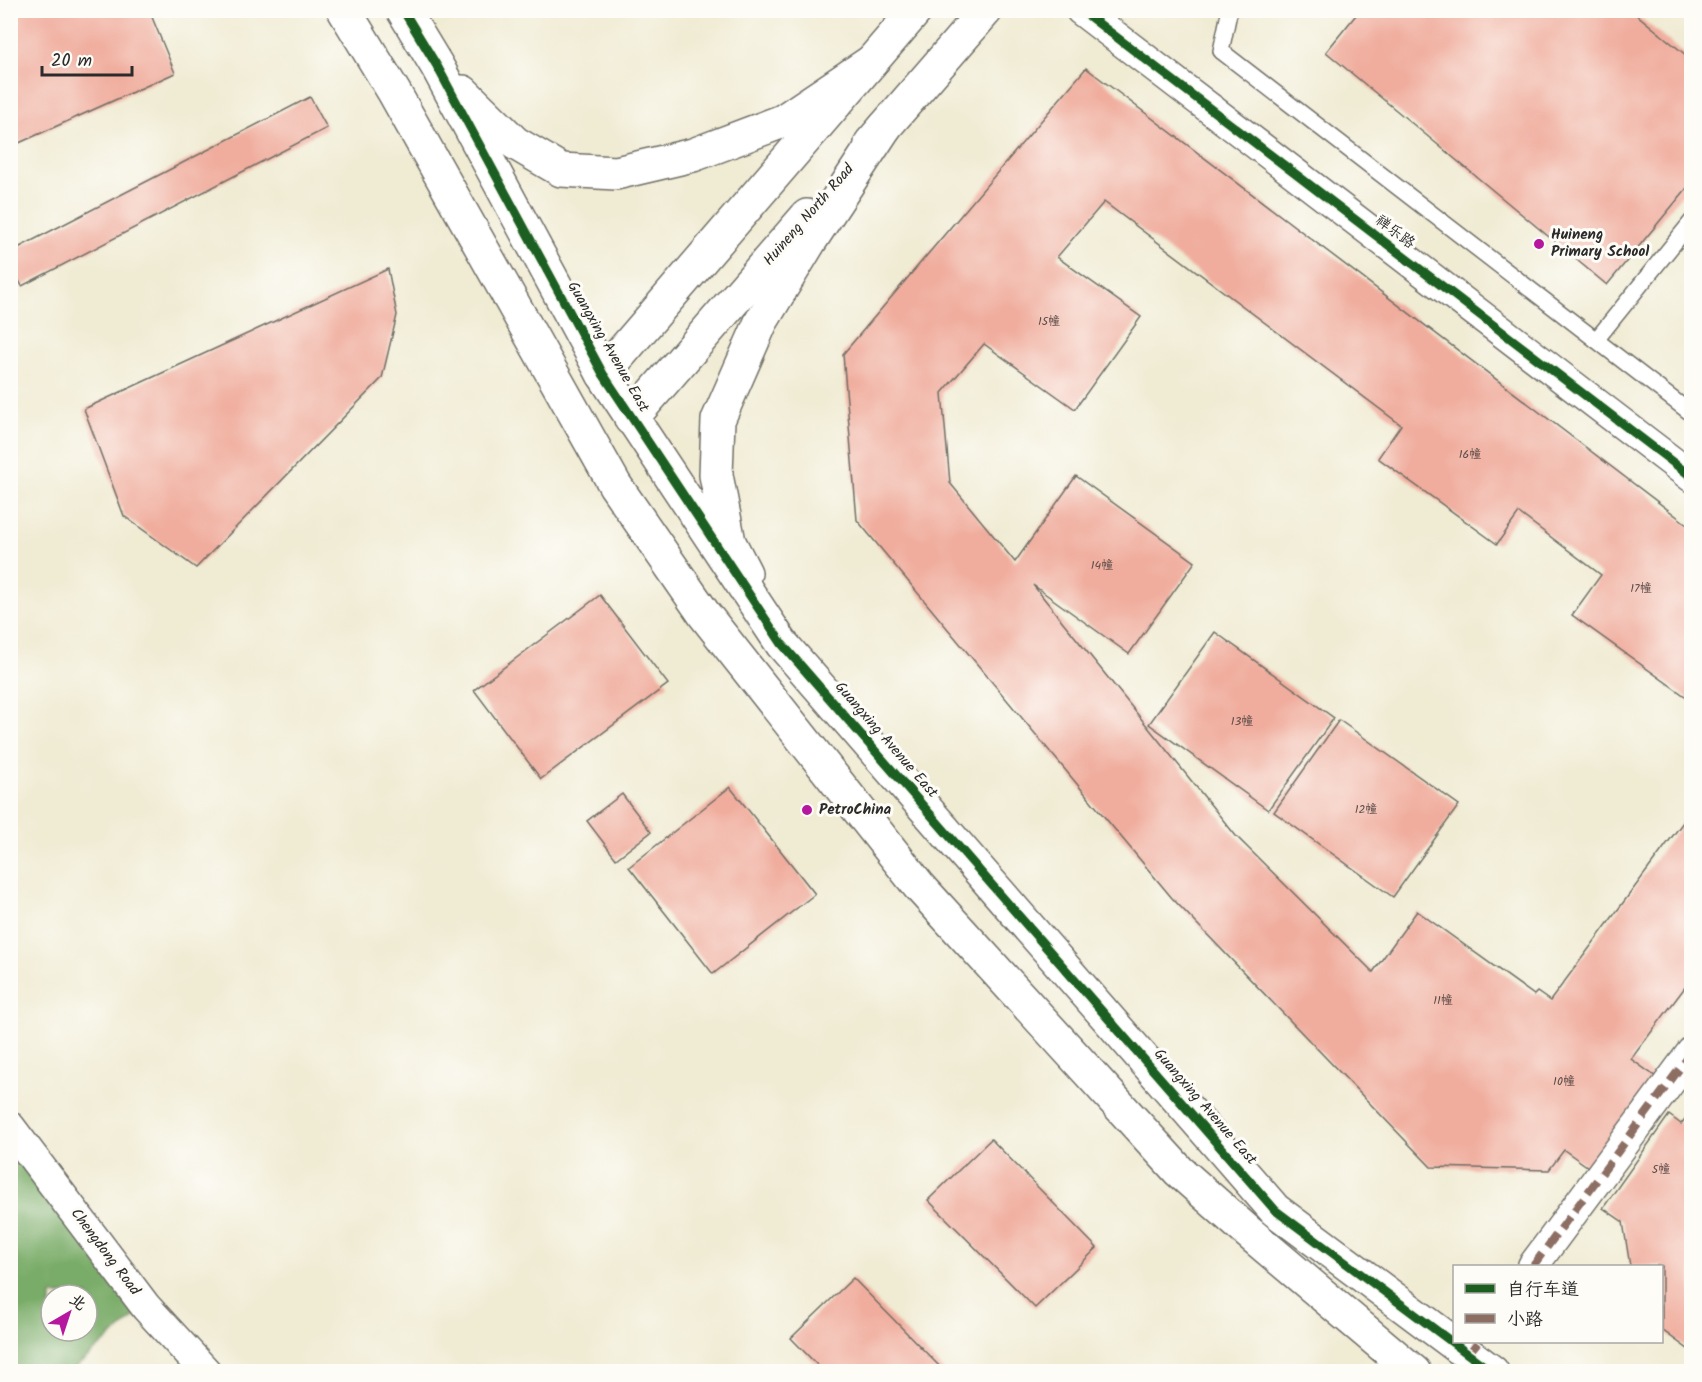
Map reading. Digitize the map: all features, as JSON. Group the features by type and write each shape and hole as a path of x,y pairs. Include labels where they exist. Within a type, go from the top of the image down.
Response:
{"main road":[{"path":"344,10 400,102 615,484 704,615 920,886 1179,1171 1414,1371"},
{"name":"Guangxing Avenue East","path":"403,10 437,66 603,374 782,644 1275,1210 1453,1337"},
{"path":"603,374 916,10"},
{"name":"Huineng North Road","path":"631,419 986,10"},
{"path":"437,66 515,143 561,170 616,172 693,155 783,121 871,62"},
{"path":"782,644 729,542 716,475 718,420 761,322 885,127"},
{"name":"Guangxing Avenue East","path":"1461,1343 1479,1356"}],"street":[{"name":"禅乐路","path":"1081,10 1692,477"},
{"path":"1534,1265 1692,1052"},
{"name":"Chengdong Road","path":"10,1127 146,1307 206,1371"}],"lane":[{"path":"1231,10 1221,51 1692,414"},
{"path":"1596,340 1692,221"}],"green space":[{"path":"10,1127 146,1307 71,1371 11,1371"}],"building":[{"path":"10,10 149,10 175,73 10,147"},
{"path":"1360,10 1631,10 1692,60 1692,182 1607,285 1326,52"},
{"path":"1086,68 1692,528 1692,701 1572,615 1601,575 1519,513 1497,544 1378,458 1401,425 1104,202 1057,257 1141,317 1075,409 984,344 942,393 950,483 1015,562 1076,476 1195,562 1129,654 1033,585 1236,836 1373,972 1417,911 1534,995 1537,992 1550,1001 1692,810 1692,978 1631,1059 1656,1077 1591,1169 1564,1150 1549,1170 1431,1167 1172,898 857,520 843,354"},
{"path":"310,97 327,128 22,286 10,264 10,252"},
{"path":"388,269 397,315 382,378 196,568 124,516 84,409"},
{"path":"600,595 668,684 541,779 474,690"},
{"path":"1215,632 1334,718 1268,810 1149,724"},
{"path":"1339,720 1459,805 1393,897 1274,812"},
{"path":"730,787 815,894 713,974 629,867"},
{"path":"622,794 651,832 616,859 587,821"},
{"path":"1692,1110 1692,1352 1663,1331 1663,1265 1630,1265 1623,1222 1603,1208 1669,1115 1681,1124"},
{"path":"991,1139 1097,1248 1035,1308 928,1200"},
{"path":"853,1278 945,1372 824,1372 791,1338"}],"marked path":[{"path":"1534,1265 1692,1052"},
{"path":"1468,1354 1477,1343"}],"cycle path":[{"path":"403,10 437,66 603,374 782,644 1275,1210 1453,1343"},
{"path":"1081,10 1692,477"},
{"path":"1453,1343 1492,1372"}],"place":[{"name":"Huineng Primary School","path":"1539,244"},
{"name":"PetroChina","path":"807,810"}]}
